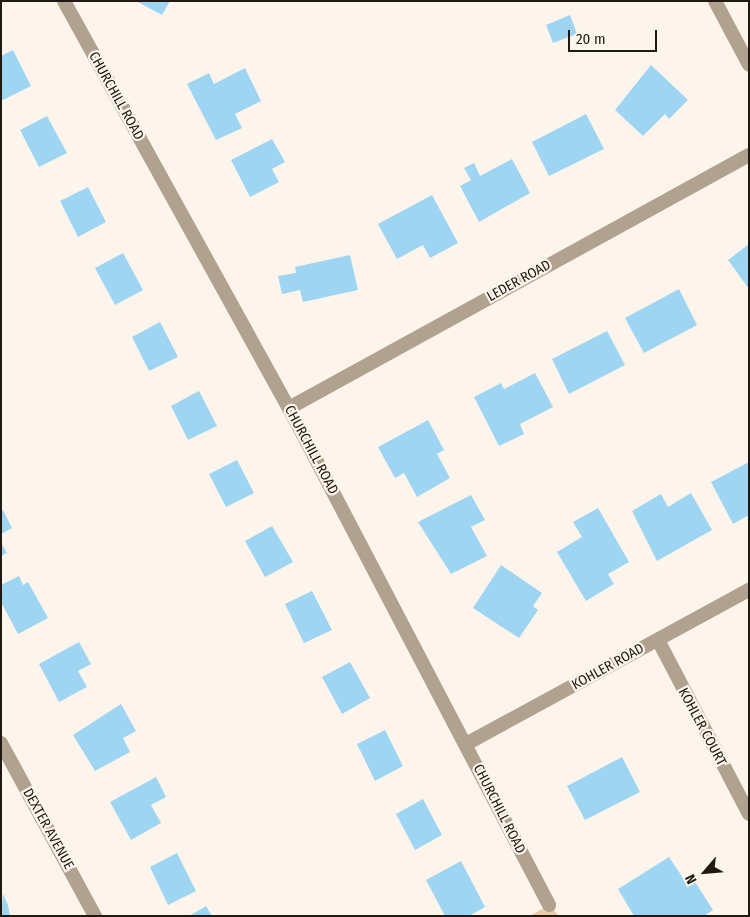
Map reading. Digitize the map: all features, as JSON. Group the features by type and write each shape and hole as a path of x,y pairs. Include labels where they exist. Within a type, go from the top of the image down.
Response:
{"street":[{"name":"CHURCHILL ROAD","path":"64,1 289,408 549,905"},
{"path":"715,1 749,64"},
{"name":"LEDER ROAD","path":"289,408 749,155"},
{"name":"KOHLER ROAD","path":"466,744 749,590"},
{"name":"KOHLER COURT","path":"658,640 749,814"},
{"name":"DEXTER AVENUE","path":"1,743 95,916"}],"shaded area":[{"path":"549,905 559,916 530,916"}],"building":[{"path":"136,1 170,1 162,15"},
{"path":"570,15 577,34 553,43 546,25"},
{"path":"13,50 31,86 1,101 1,56"},
{"path":"651,65 688,100 669,119 665,114 643,136 615,110"},
{"path":"245,68 261,101 235,114 242,128 216,140 187,84 209,73 214,84"},
{"path":"586,114 604,149 549,176 532,142"},
{"path":"47,116 67,153 39,167 20,130"},
{"path":"272,139 285,162 272,169 279,182 250,197 231,160"},
{"path":"512,159 530,193 479,222 460,186 471,180 464,168 474,163 480,176"},
{"path":"88,187 106,222 78,237 60,201"},
{"path":"432,195 458,243 430,258 423,245 397,259 378,224"},
{"path":"749,244 749,289 728,260"},
{"path":"123,253 143,290 115,305 95,268"},
{"path":"350,255 358,290 303,302 300,290 282,294 278,276 296,273 295,267"},
{"path":"679,289 697,325 644,353 625,318"},
{"path":"160,322 178,357 149,371 132,337"},
{"path":"607,331 625,365 569,394 552,359"},
{"path":"535,373 553,407 520,424 524,434 499,446 474,397 501,383 504,389"},
{"path":"199,391 217,426 188,440 171,406"},
{"path":"428,420 444,450 437,454 450,478 417,497 404,473 395,478 378,447"},
{"path":"237,460 254,493 226,507 209,474"},
{"path":"749,462 749,515 733,524 711,482"},
{"path":"691,493 712,530 657,561 632,511 661,494 668,507"},
{"path":"471,495 485,520 471,527 487,556 451,574 418,522"},
{"path":"598,508 629,562 608,574 614,584 586,601 557,552 582,537 573,522"},
{"path":"3,510 12,528 1,534 1,511"},
{"path":"272,526 293,562 265,577 245,541"},
{"path":"1,543 7,553 1,556"},
{"path":"501,565 542,593 533,606 538,610 519,638 473,608"},
{"path":"19,576 23,585 28,582 48,618 18,634 1,602 1,585"},
{"path":"312,591 332,630 304,643 285,604"},
{"path":"79,642 91,664 78,671 87,687 59,702 39,664"},
{"path":"350,662 370,698 342,714 322,677"},
{"path":"121,704 136,731 123,738 130,752 95,771 73,735"},
{"path":"385,730 403,766 375,781 357,744"},
{"path":"622,757 640,792 585,820 567,786"},
{"path":"156,777 166,797 151,805 161,823 131,840 110,802"},
{"path":"423,799 442,835 415,850 396,814"},
{"path":"177,853 196,891 168,905 150,867"},
{"path":"669,857 685,881 692,877 713,910 704,916 634,916 618,889"},
{"path":"461,861 485,907 469,916 445,916 426,880"},
{"path":"3,894 8,905 10,916 1,916"},
{"path":"206,906 212,916 189,916"}]}
